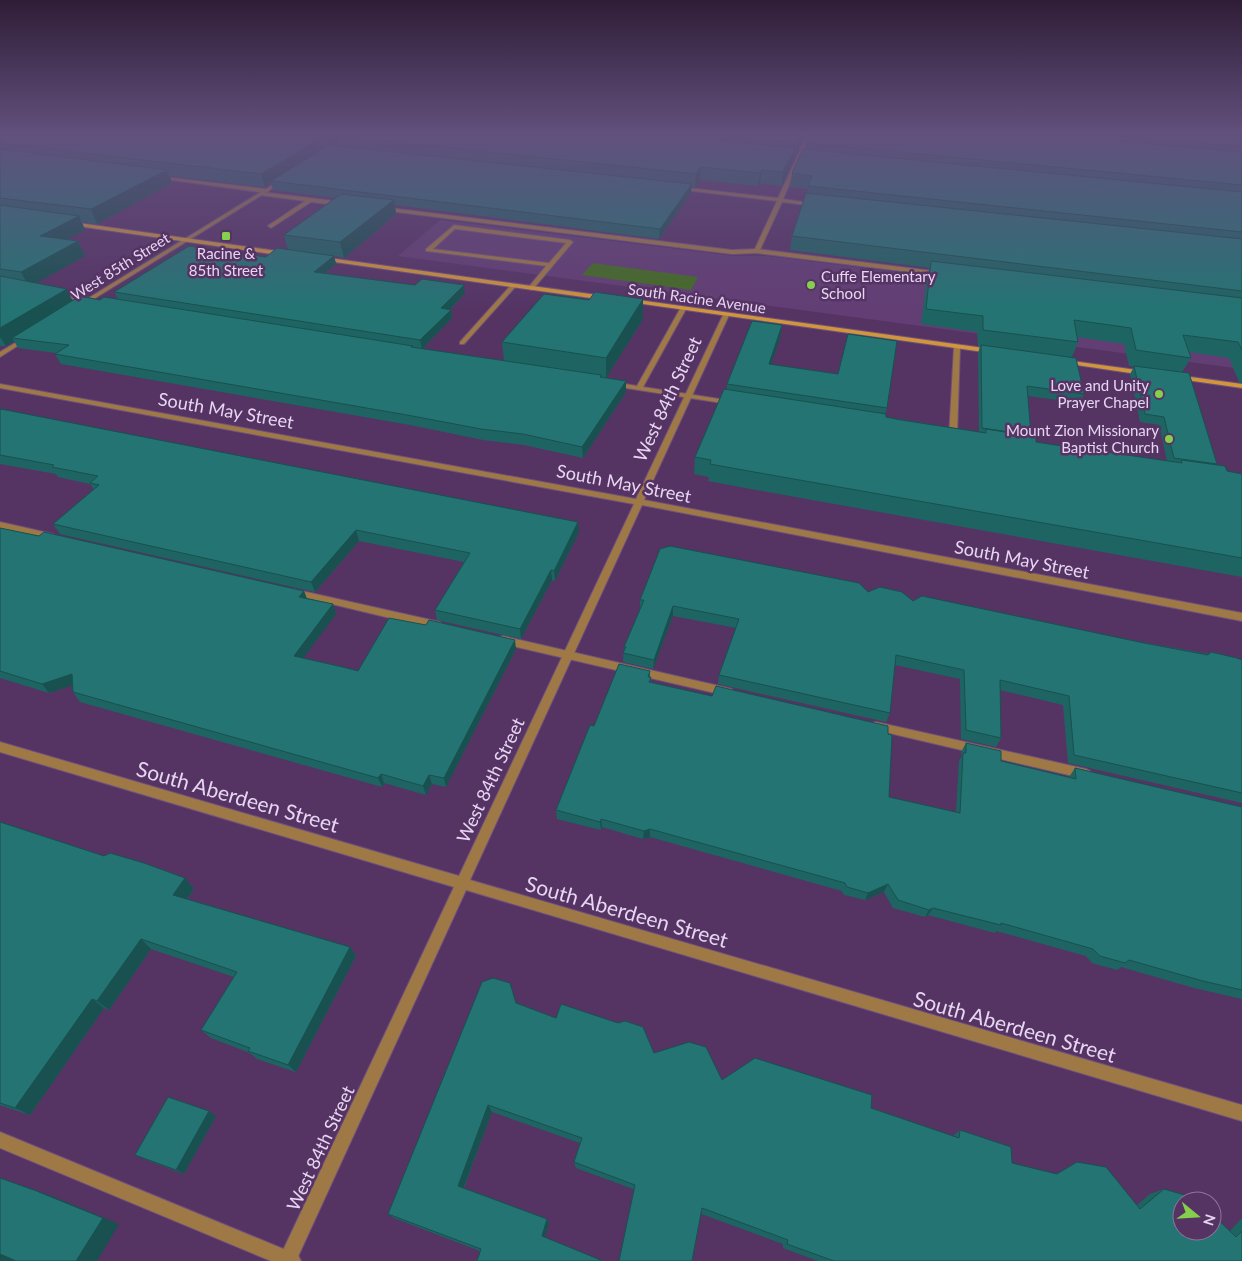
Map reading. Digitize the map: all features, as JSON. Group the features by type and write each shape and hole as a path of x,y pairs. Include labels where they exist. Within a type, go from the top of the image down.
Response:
{"street":[{"name":"West 85th Street","path":"72,310 260,194"},
{"path":"274,194 349,205"},
{"path":"723,194 820,204"},
{"path":"757,251 783,194"},
{"path":"271,226 310,200"},
{"path":"378,208 732,252 757,251 947,275"},
{"path":"68,224 292,254"},
{"path":"531,288 570,242 454,227 428,250 550,265"},
{"name":"South Racine Avenue","path":"311,257 614,299"},
{"path":"462,343 514,285"},
{"path":"47,294 104,302"},
{"name":"South Racine Avenue","path":"623,300 996,352"},
{"path":"639,388 683,309"},
{"name":"West 84th Street","path":"289,1260 726,314"},
{"path":"0,355 32,335"},
{"path":"953,437 957,347"},
{"path":"1055,360 1154,374"},
{"path":"1173,376 1242,386"},
{"path":"609,383 739,404"},
{"name":"South May Street","path":"0,386 639,502 1242,617"},
{"path":"943,436 962,439"},
{"path":"0,525 67,541"},
{"path":"278,589 451,629"},
{"path":"490,637 738,694"},
{"path":"864,723 1097,776"},
{"name":"South Aberdeen Street","path":"0,747 1242,1113"},
{"path":"0,1140 289,1260"}],"shaded area":[{"name":"Cuffe Elementary School","path":"440,220 733,256 767,256 1242,315 1242,369 398,256"}],"green space":[{"path":"593,263 698,277 691,290 582,275"}],"building":[{"path":"0,194 121,194 91,209 0,198"},
{"path":"341,194 394,200 340,242 284,235"},
{"path":"375,194 685,194 660,229"},
{"path":"806,194 814,194 1242,239 1242,291 792,236"},
{"path":"882,194 1242,194 1242,232"},
{"path":"0,205 79,216 40,236 78,241 21,272 0,269"},
{"path":"189,246 266,257 277,248 334,256 314,272 415,285 422,279 464,285 441,308 451,310 420,340 114,292"},
{"path":"931,261 1242,298 1242,350 1238,342 1183,335 1191,358 1136,350 1131,328 1074,320 1078,342 983,330 983,316 926,309"},
{"path":"0,276 67,289 0,328"},
{"path":"595,292 643,299 606,358 502,342 544,294 589,300"},
{"path":"80,296 100,300 104,297 413,346 411,347 601,375 600,377 626,381 582,447 523,434 481,429 55,354 69,345 12,338"},
{"path":"752,321 782,325 769,364 838,374 848,334 897,341 887,408 727,384"},
{"path":"981,345 1076,358 1084,394 1027,386 1031,435 982,428"},
{"path":"1134,366 1189,373 1217,464 1174,458 1164,417 1145,414"},
{"path":"724,389 886,414 886,417 901,420 986,433 986,429 1036,437 1036,442 1107,453 1182,463 1181,460 1225,466 1227,471 1242,474 1242,558 710,464 711,460 695,457"},
{"path":"0,409 578,522 554,571 551,570 520,629 435,610 470,553 356,530 311,582 53,524 99,485 90,483 98,476 52,467 54,465 0,455"},
{"path":"0,528 39,536 44,532 304,591 299,597 333,604 294,656 358,671 389,618 426,625 429,620 515,640 444,778 429,775 423,786 381,774 378,778 73,692 72,674 42,684 0,671"},
{"path":"670,546 859,583 868,592 880,587 902,592 913,601 922,596 1144,643 1208,655 1211,652 1242,660 1242,793 1074,755 1069,696 1000,680 1001,738 966,730 964,670 896,655 890,713 719,675 739,619 673,606 654,660 623,653 644,600 640,600 660,549"},
{"path":"619,664 650,671 648,677 651,677 649,682 712,696 716,686 888,726 888,734 892,735 889,797 960,813 963,753 966,753 966,743 1001,751 1001,761 1076,779 1075,768 1242,807 1242,990 1129,960 1125,963 1100,956 1093,949 1001,923 1001,925 933,908 929,910 898,900 888,884 868,893 847,887 845,883 650,829 644,831 601,819 600,822 556,810 590,725 594,726"},
{"path":"0,822 104,856 110,853 144,863 185,878 173,895 350,947 288,1065 248,1051 250,1048 201,1030 237,972 141,939 97,1001 92,999 15,1108 0,1103"},
{"path":"493,978 510,983 516,1003 556,1018 561,1004 618,1023 625,1021 643,1027 654,1053 689,1042 706,1047 722,1080 755,1058 872,1095 871,1108 959,1138 960,1130 1011,1147 1012,1163 1057,1174 1077,1162 1106,1167 1140,1209 1164,1189 1172,1191 1172,1241 1222,1241 1222,1224 1236,1237 1242,1231 1242,1261 834,1261 787,1244 788,1240 702,1208 692,1261 619,1261 635,1185 574,1162 582,1138 488,1105 458,1186 547,1219 542,1236 603,1261 477,1261 481,1249 388,1214 482,982"},
{"path":"168,1097 209,1111 176,1170 135,1155"},
{"path":"0,1178 103,1218 76,1261 16,1261 0,1254"}],"place":[{"name":"Racine & 85th Street","path":"226,236"},
{"name":"Cuffe Elementary School","path":"811,285"},
{"name":"Love and Unity Prayer Chapel","path":"1159,394"},
{"name":"Mount Zion Missionary Baptist Church","path":"1169,439"}]}
